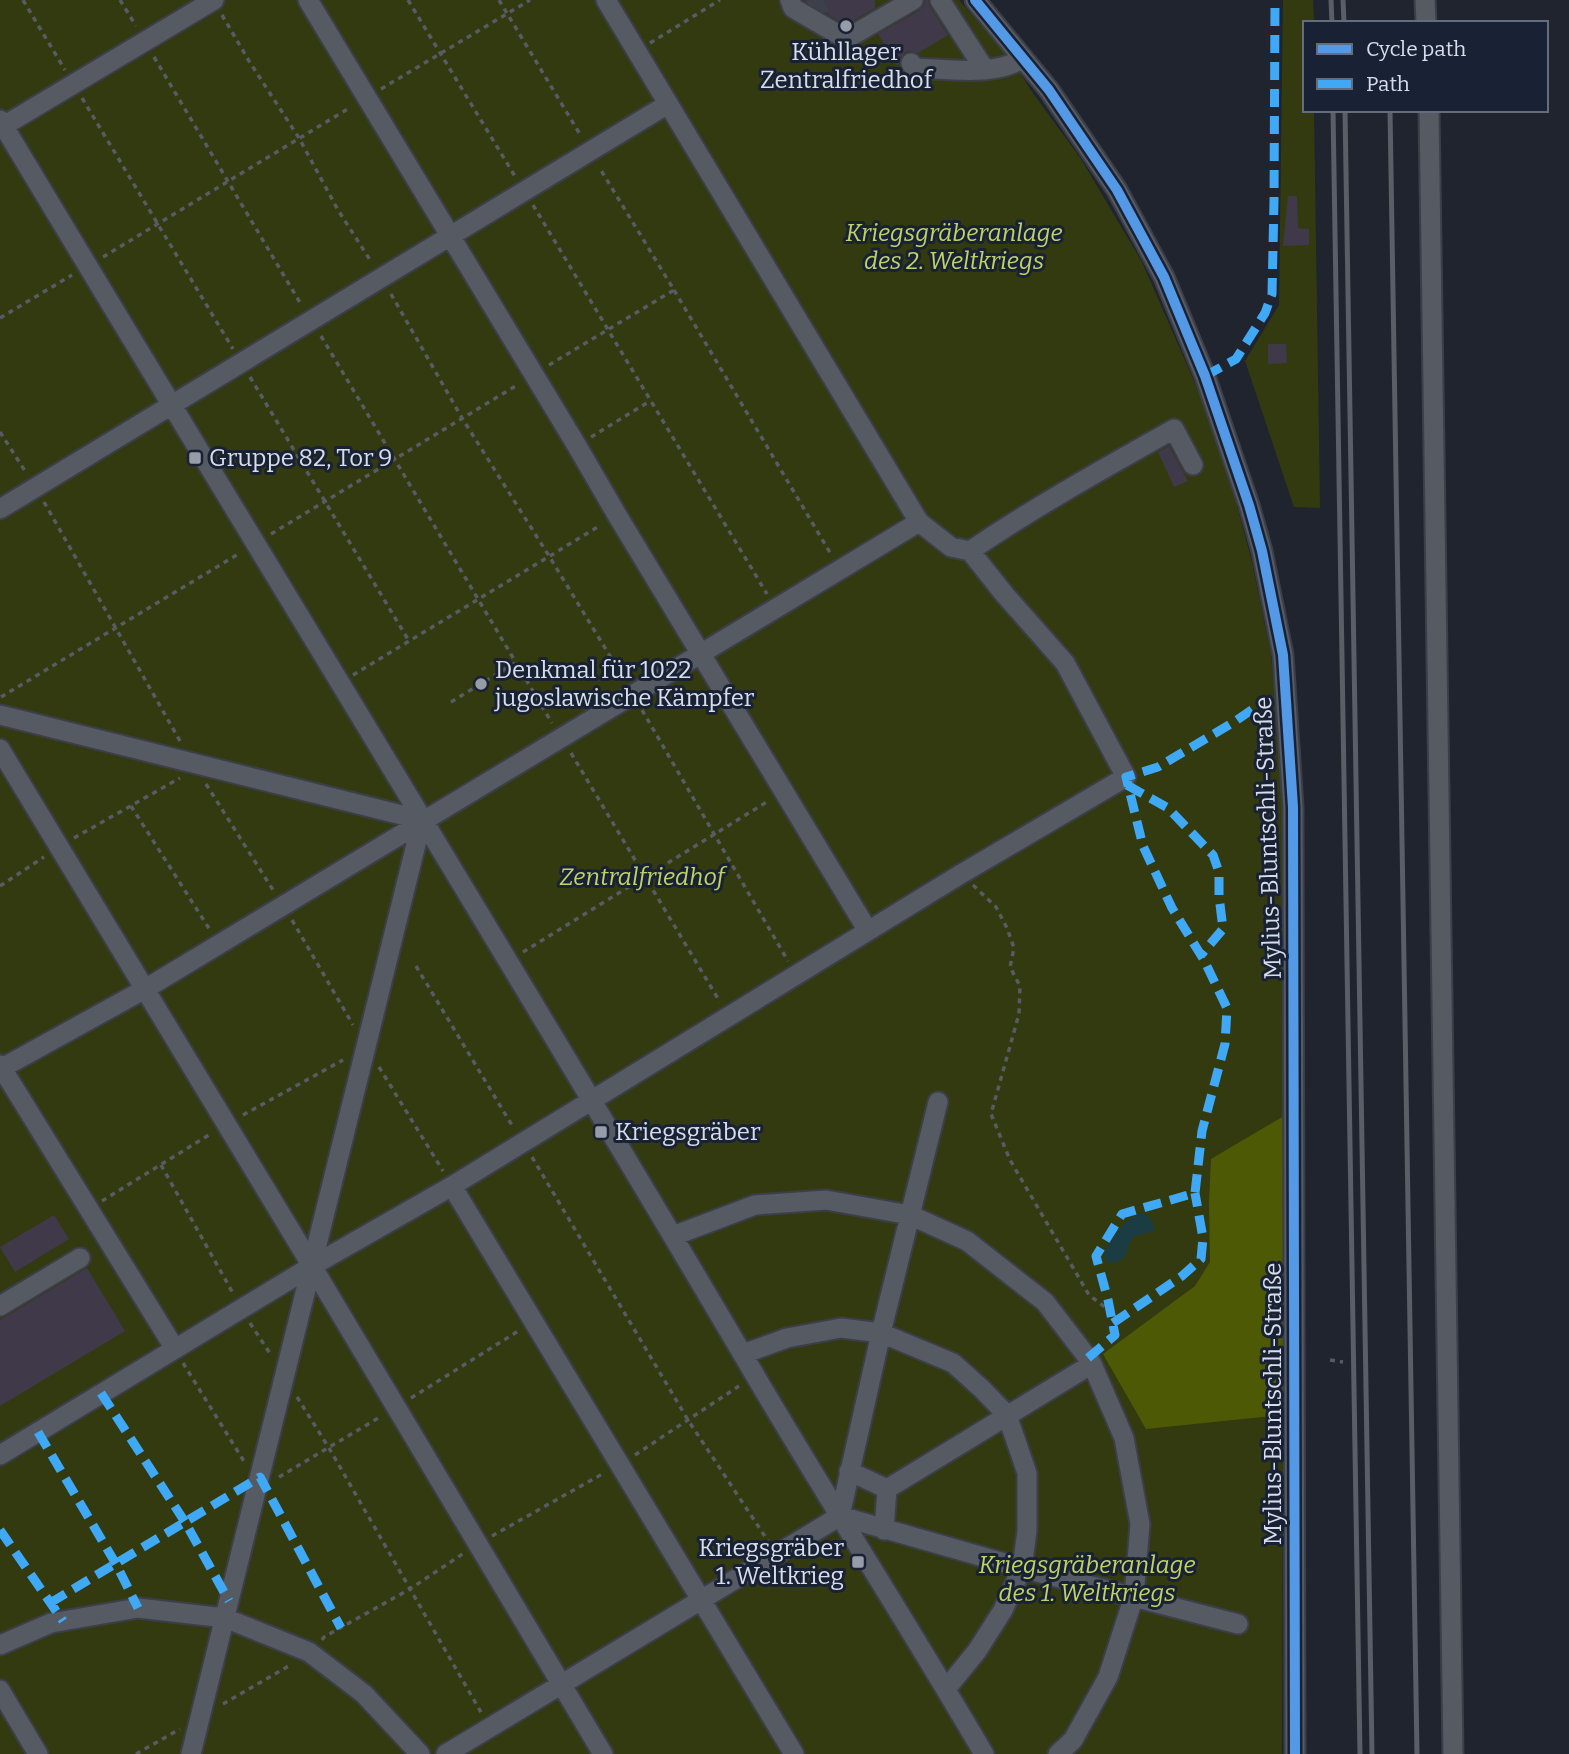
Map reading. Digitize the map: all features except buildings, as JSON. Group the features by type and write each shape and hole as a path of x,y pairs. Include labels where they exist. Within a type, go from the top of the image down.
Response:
{"street":[{"path":"214,0 1,125 508,961 984,1754"},
{"path":"308,0 867,931"},
{"path":"0,1455 312,1266 452,1186 867,931 1126,777 1065,663 970,551 951,547 919,522 606,0"},
{"path":"790,0 793,8 846,39 913,0"},
{"path":"940,0 985,70"},
{"name":"Mylius-Bluntschli-Straße","path":"975,0 1064,110 1117,190 1164,277 1205,376 1249,505 1262,551 1283,654 1293,807 1294,1754"},
{"path":"1425,0 1426,21"},
{"path":"911,63 914,68 985,70 1015,64 1023,58"},
{"path":"0,509 668,104"},
{"path":"1429,112 1453,1754"},
{"path":"970,551 1067,489 1174,429 1193,465"},
{"path":"175,1349 1,1066 145,989 919,522"},
{"path":"0,715 422,820"},
{"path":"0,750 603,1754"},
{"path":"191,1754 422,820"},
{"path":"840,1517 881,1333 938,1102"},
{"path":"452,1186 794,1754"},
{"path":"673,1236 755,1205 827,1200 910,1215 967,1241 1045,1302 1093,1364 1124,1438 1140,1524 1134,1596 1108,1677 1073,1740 1058,1754"},
{"path":"0,1306 80,1258"},
{"path":"743,1354 787,1338 841,1328 881,1333 953,1363 1007,1415 1027,1473 1027,1531 1022,1568 1003,1610 977,1651 946,1689"},
{"path":"887,1489 1093,1364"},
{"path":"849,1471 887,1489"},
{"path":"884,1530 887,1489"},
{"path":"446,1754 840,1517 1238,1624"},
{"path":"0,1646 51,1623 138,1608 225,1618 311,1653 364,1694 420,1754"},
{"path":"0,1690 38,1754"}],"path":[{"path":"23,0 409,640"},
{"path":"120,0 728,1016"},
{"path":"214,0 249,61 299,138 462,418 633,694 796,975"},
{"path":"499,0 840,569"},
{"path":"0,318 530,0"},
{"path":"637,52 720,0"},
{"path":"0,698 674,290"},
{"path":"577,446 650,401 775,608"},
{"path":"0,432 35,488 192,763 178,779 59,847 0,886"},
{"path":"339,683 617,515"},
{"path":"451,702 515,663"},
{"path":"508,961 783,792"},
{"path":"131,806 219,944"},
{"path":"961,874 996,907 1014,948 1010,967 1020,986 1019,1014 991,1114 1010,1160 1089,1295 1110,1311"},
{"path":"416,966 688,1420 776,1555"},
{"path":"88,1209 227,1124 366,1047 452,1186"},
{"path":"161,1165 242,1308 328,1448 490,1728"},
{"path":"396,1407 534,1321"},
{"path":"1330,1360 1343,1362"},
{"path":"136,1754 311,1653 324,1637 410,1589 477,1544 620,1464 755,1375"}],"green space":[{"name":"Zentralfriedhof","path":"0,0 959,0 1015,64 1081,159 1142,262 1202,399 1232,487 1252,562 1271,654 1285,808 1282,1754 0,1754"},
{"path":"1283,0 1313,0 1314,21 1303,21 1303,112 1314,112 1320,508 1294,507 1245,361 1279,305"},
{"path":"1284,1116 1283,1415 1146,1429 1103,1354 1195,1286 1210,1262 1211,1159"}],"shaded area":[{"path":"1143,1213 1152,1220 1154,1231 1136,1236 1129,1243 1121,1260 1108,1263 1105,1253 1112,1239 1136,1214"}],"tunnel":[{"path":"808,12 828,0"}],"railway":[{"path":"1331,0 1332,21"},
{"path":"1343,0 1344,21"},
{"path":"1333,112 1360,1754"},
{"path":"1345,112 1372,1754"},
{"path":"1390,112 1417,1754"}],"marked path":[{"path":"1205,376 1236,359 1265,313 1272,294 1275,0"},
{"path":"1088,1358 1115,1335 1096,1256 1122,1214 1195,1193 1202,1131 1225,1044 1227,1008 1204,960 1172,908 1143,846 1126,777 1158,767 1266,700"},
{"path":"1127,785 1168,808 1213,855 1219,872 1223,929 1201,955"},
{"path":"1113,1323 1182,1276 1201,1259 1203,1238 1195,1193"},
{"path":"101,1393 185,1522 229,1601"},
{"path":"38,1432 116,1564 138,1608"},
{"path":"50,1603 260,1477 341,1628"},
{"path":"0,1530 63,1621"}],"cycle path":[{"path":"975,0 1049,90 1117,190 1164,277 1205,376 1249,505 1262,551 1283,655 1293,807 1295,1754"}],"place":[{"name":"Kühllager Zentralfriedhof","path":"846,26"},
{"name":"Gruppe 82, Tor 9","path":"195,458"},
{"name":"Denkmal für 1022 jugoslawische Kämpfer","path":"481,684"},
{"name":"Kriegsgräber","path":"601,1132"},
{"name":"Kriegsgräber 1. Weltkrieg","path":"858,1562"}],"park label":[{"name":"Kriegsgräberanlage des 2. Weltkriegs","path":"954,247"},
{"name":"Kriegsgräberanlage des 1. Weltkriegs","path":"1087,1579"}]}
